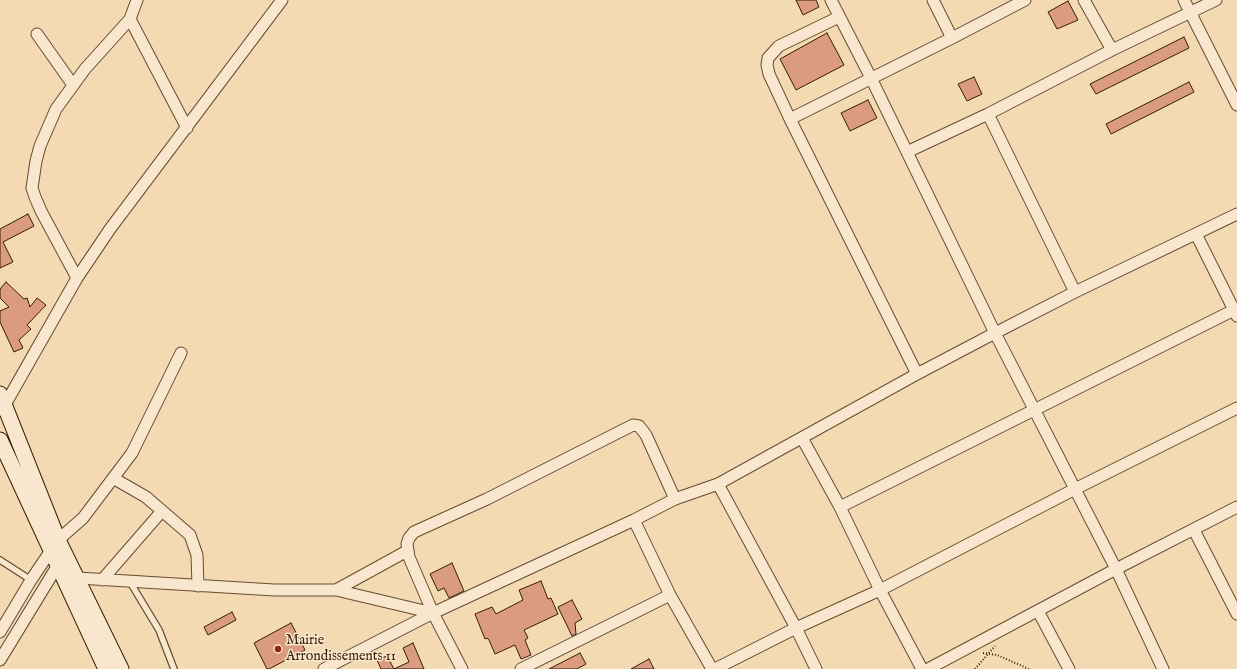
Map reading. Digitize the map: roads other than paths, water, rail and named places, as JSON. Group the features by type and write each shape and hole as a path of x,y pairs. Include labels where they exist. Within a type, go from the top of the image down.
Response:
{"main road":[{"path":"2,404 58,552 106,669"},
{"path":"0,440 58,552 78,578 121,669"}],"street":[{"path":"77,278 41,210 32,188 40,146 56,109 73,85 104,47 130,19 137,0"},
{"path":"2,404 77,278 110,229 282,0"},
{"path":"831,0 871,78 995,333 1116,569 1163,669"},
{"path":"933,0 952,38"},
{"path":"790,119 1025,0"},
{"path":"1084,0 1112,50"},
{"path":"1184,0 1237,105"},
{"path":"907,152 988,114 1112,50 1216,0"},
{"path":"839,16 779,46 768,58 767,66 769,74 790,119 917,374"},
{"path":"130,19 187,128"},
{"path":"37,34 73,85"},
{"path":"988,114 1075,292"},
{"path":"324,669 433,613 634,520 675,499 718,484 917,374 995,333 1075,292 1237,214"},
{"path":"840,507 1034,410 1235,313 1196,234"},
{"path":"0,632 31,580 58,552 132,453 182,353"},
{"path":"716,669 796,628 880,590 1074,489 1237,408"},
{"path":"462,669 433,613 407,551 409,538 414,532 487,499 633,425 639,426 646,435 675,499"},
{"path":"802,438 840,507 880,590 922,669"},
{"path":"113,478 146,497 190,535 197,555 198,586"},
{"path":"718,484 796,628 816,669"},
{"path":"928,669 1116,569 1237,507"},
{"path":"102,580 162,511"},
{"path":"634,520 670,595 712,669"},
{"path":"1194,530 1236,610"},
{"path":"336,590 407,551"},
{"path":"0,660 58,552"},
{"path":"78,578 274,590 336,590 433,613"},
{"path":"521,669 670,595"},
{"path":"1038,611 1068,669"}],"lane":[{"path":"0,560 31,580"},
{"path":"130,582 160,630 174,669"}],"place":[{"name":"Mairie Arrondissements 11","path":"278,649"}]}
